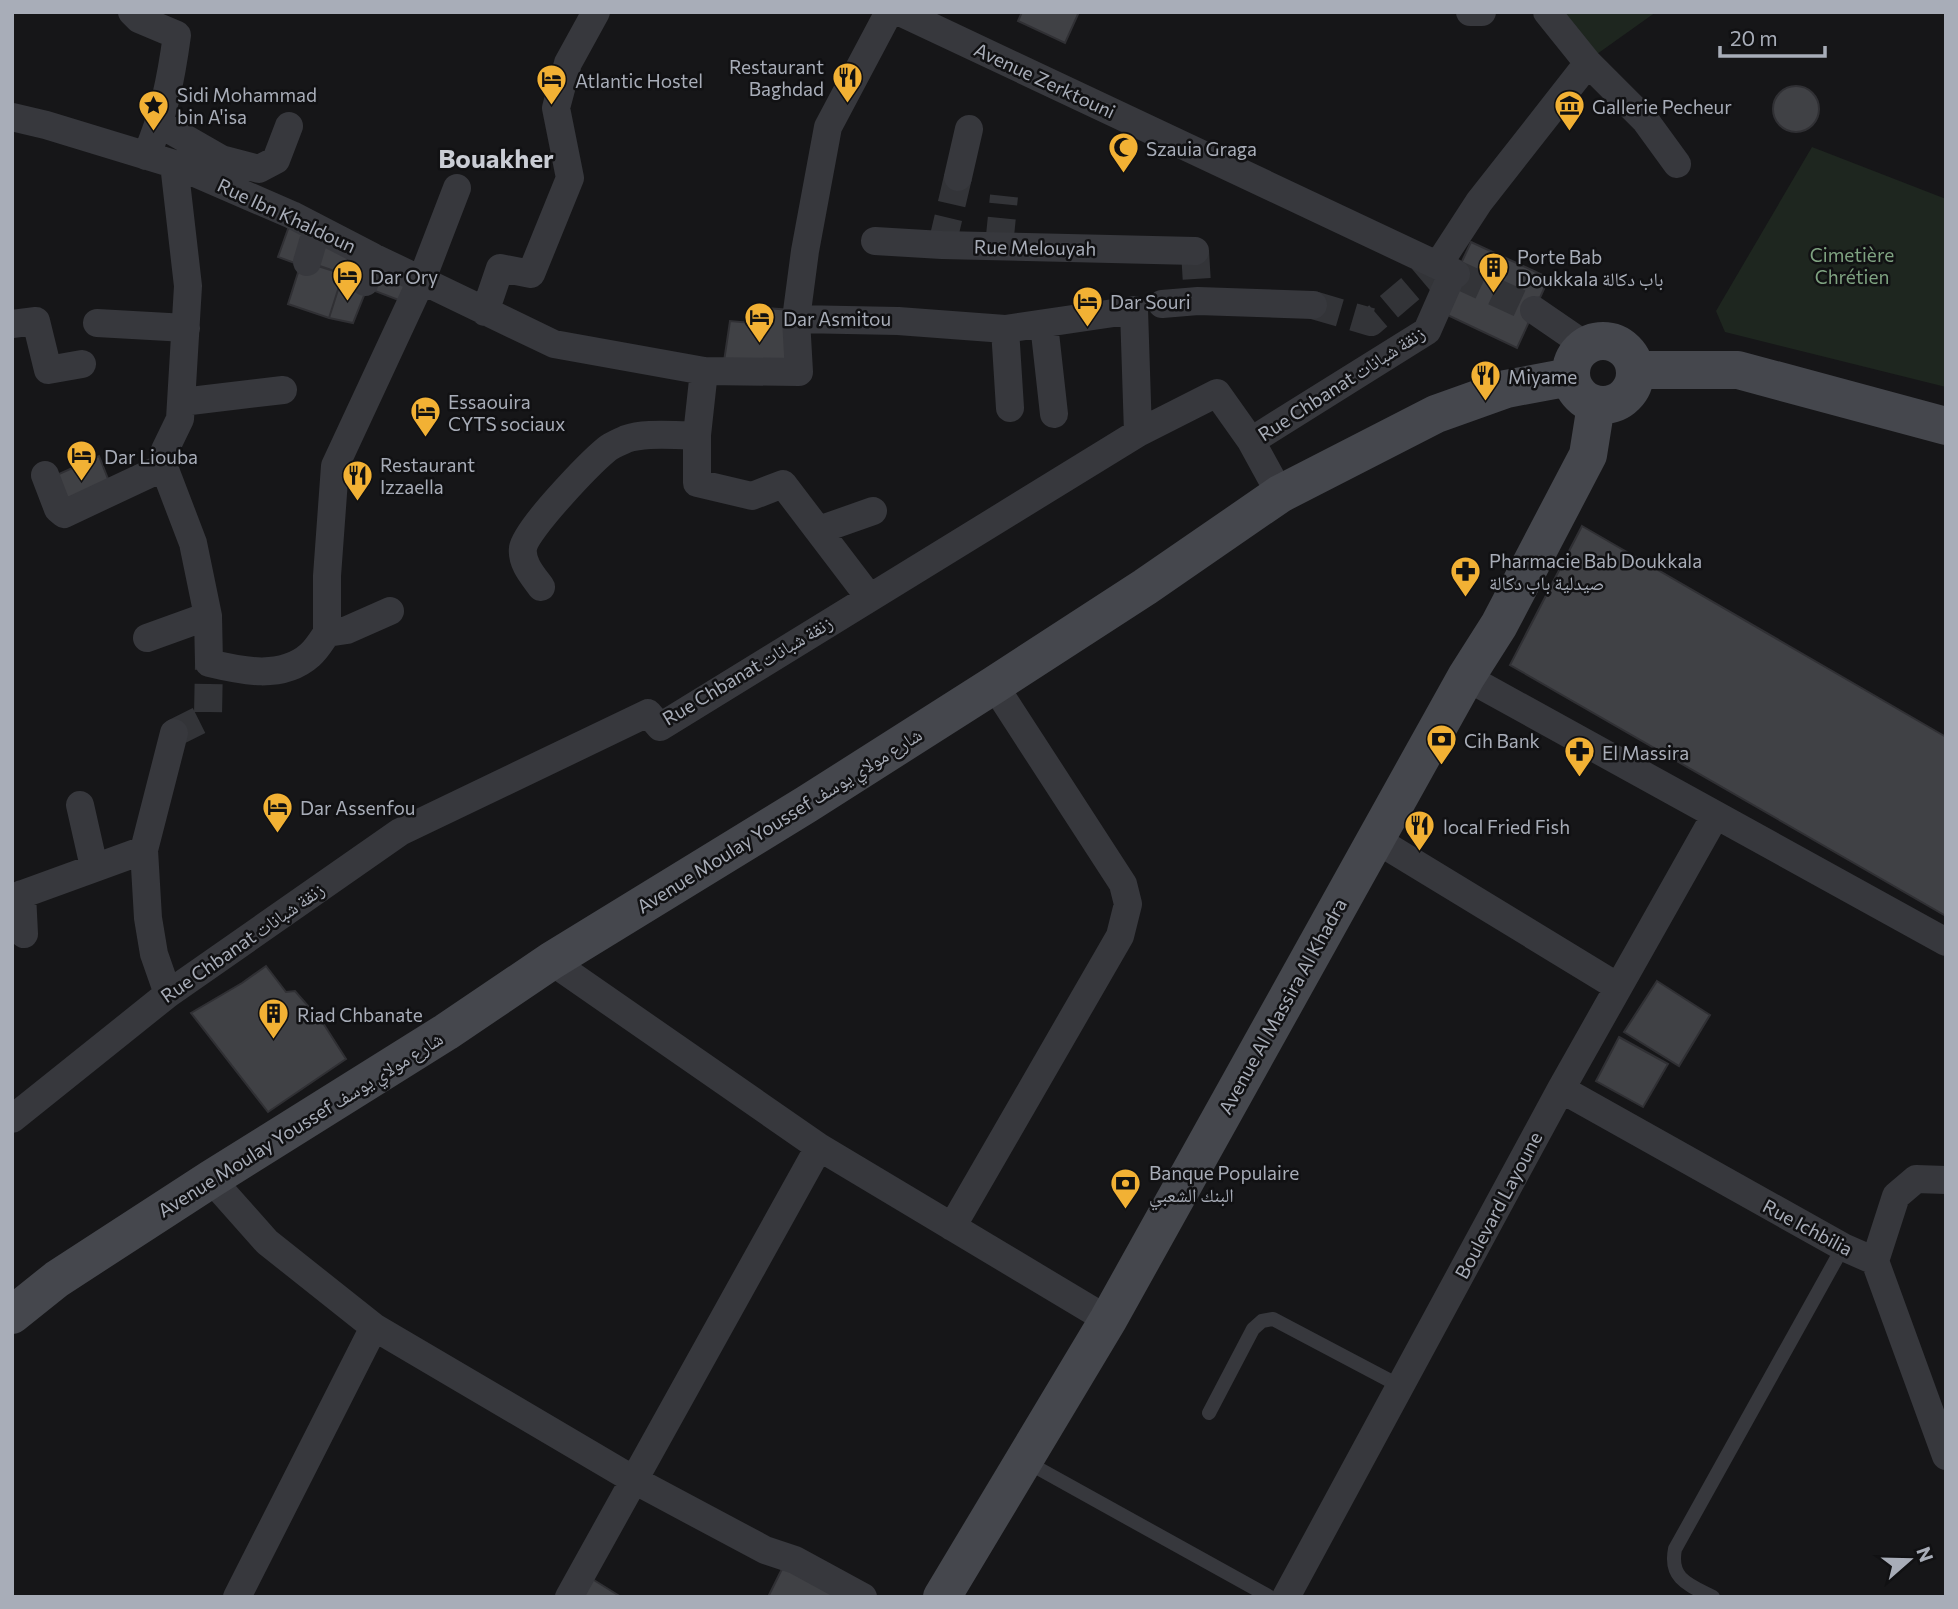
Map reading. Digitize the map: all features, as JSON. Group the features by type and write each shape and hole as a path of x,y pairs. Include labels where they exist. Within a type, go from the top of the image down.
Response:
{"street":[{"path":"485,312 500,268 531,274 570,178 556,108 568,63 596,12"},
{"path":"888,12 828,127 805,251 796,319 898,321 1005,329 1134,310 1138,433"},
{"name":"Avenue Zerktouni","path":"900,12 1449,270"},
{"path":"1470,12 1482,12"},
{"path":"1547,12 1588,63 1645,120 1677,164"},
{"path":"138,15 177,35 160,124 146,156"},
{"name":"Rue Chbanat زنقة شبانات","path":"12,1119 168,993 400,832 648,713 660,727 1138,433 1217,393 1251,441 1427,331 1449,270 1479,202 1588,63"},
{"name":"Rue Ibn Khaldoun","path":"12,117 174,164 218,170 328,226 369,270 422,279 554,344 704,371 799,372 796,319"},
{"path":"160,124 218,170 259,169 276,160 289,126"},
{"path":"958,177 969,130"},
{"path":"174,164 188,286 180,419 164,450 164,467 193,543 208,615 209,663 259,672 279,670 311,655 327,633 327,576 335,466 422,279 457,188"},
{"path":"307,262 328,226"},
{"name":"Rue Melouyah","path":"875,241 1195,251"},
{"path":"1162,304 1198,301 1313,305"},
{"path":"1534,310 1578,361"},
{"path":"12,324 36,321 48,370 82,363"},
{"path":"97,323 186,328"},
{"path":"1044,324 1054,414"},
{"path":"1005,329 1010,408"},
{"path":"1601,340 1618,344 1631,355 1636,370 1635,383 1629,394 1608,406 1595,405 1583,399 1574,389 1578,361 1601,340"},
{"name":"Avenue Moulay Youssef شارع مولاي يوسف","path":"12,1315 57,1279 211,1179 446,1032 551,961 995,685 1280,494 1436,414 1578,361"},
{"path":"1636,370 1738,370 1946,426"},
{"path":"704,371 697,435 697,483 751,496 783,484 869,597"},
{"path":"182,401 283,390"},
{"name":"Avenue Al Massira Al Khadra","path":"942,1597 1108,1320 1465,677 1499,625 1588,455 1595,405"},
{"path":"541,587 524,560 525,544 544,517 586,469 609,447 628,438 697,435"},
{"path":"1251,441 1280,494"},
{"path":"45,475 58,509 64,514 164,467"},
{"path":"819,530 873,511"},
{"path":"327,633 346,630 390,611"},
{"path":"147,638 208,615"},
{"path":"1465,677 1946,942"},
{"path":"952,1227 1120,936 1128,904 1123,884 995,685"},
{"path":"168,993 160,978 152,942 144,850 174,733"},
{"path":"80,805 94,867"},
{"name":"Boulevard Layoune","path":"1286,1597 1561,1089 1715,816"},
{"path":"1375,839 1618,987"},
{"path":"24,933 17,896 144,850"},
{"path":"551,961 819,1147 1108,1320"},
{"name":"Rue Ichbilia","path":"1561,1089 1843,1247 1875,1261 1937,1405 1946,1456"},
{"path":"569,1597 819,1147"},
{"path":"211,1179 267,1242 374,1327 634,1480 765,1550 795,1560 863,1597"},
{"path":"1875,1261 1896,1196 1916,1179 1946,1180"},
{"path":"237,1597 374,1327"}],"lane":[{"path":"1713,1597 1677,1575 1673,1560 1675,1549 1843,1247"},
{"path":"1209,1413 1254,1329 1262,1321 1273,1319 1400,1386"},
{"path":"1024,1460 1270,1597"}],"green space":[{"path":"1552,12 1656,12 1590,59"},
{"name":"Cimetière Chrétien","path":"1812,147 1946,199 1946,387 1725,332 1716,311"}],"building":[{"path":"1022,12 1079,12 1065,43 1018,21"},
{"path":"1796,86 1812,93 1819,109 1812,125 1796,132 1780,125 1773,109 1780,93"},
{"path":"292,218 314,229 300,265 278,257"},
{"path":"325,237 351,251 343,274 315,265"},
{"name":"Porte Bab Doukkala باب دكالة","path":"1471,242 1549,278 1517,348 1439,311"},
{"path":"351,251 369,259 361,281 343,274"},
{"path":"302,260 343,274 329,318 288,304"},
{"path":"375,262 418,281 409,304 367,288"},
{"name":"Dar Ory","path":"343,274 361,281 367,288 353,323 329,318"},
{"name":"Dar Asmitou","path":"754,307 792,310 794,369 723,368 730,321 752,323"},
{"name":"Dar Liouba","path":"99,456 112,489 64,511 50,478"},
{"path":"1582,526 1946,737 1946,916 1510,665"},
{"name":"Riad Chbanate","path":"266,966 286,992 295,991 323,1023 346,1059 268,1112 191,1013"},
{"path":"1657,981 1710,1015 1679,1066 1624,1032"},
{"path":"1619,1037 1668,1064 1643,1107 1596,1081"},
{"path":"784,1565 840,1597 768,1597"},
{"path":"589,1577 621,1597 578,1597"}],"tunnel":[{"path":"942,245 958,177"},
{"path":"999,246 1004,196"},
{"path":"1195,251 1198,301"},
{"path":"1313,305 1371,322 1438,265"},
{"path":"1456,274 1534,310"},
{"path":"174,733 208,716 209,663"}],"place":[{"name":"Restaurant Baghdad","path":"847,104"},
{"name":"Atlantic Hostel","path":"552,107"},
{"name":"Sidi Mohammad bin A'isa","path":"154,132"},
{"name":"Gallerie Pecheur","path":"1569,133"},
{"name":"Szauia Graga","path":"1123,175"},
{"name":"Porte Bab Doukkala باب دكالة","path":"1494,294"},
{"name":"Dar Ory","path":"347,303"},
{"name":"Dar Souri","path":"1087,328"},
{"name":"Dar Asmitou","path":"760,345"},
{"name":"Miyame","path":"1485,403"},
{"name":"Essaouira CYTS sociaux","path":"425,439"},
{"name":"Dar Liouba","path":"81,483"},
{"name":"Restaurant Izzaella","path":"357,502"},
{"name":"Pharmacie Bab Doukkala صيدلية باب دكالة","path":"1466,598"},
{"name":"Cih Bank","path":"1441,767"},
{"name":"El Massira","path":"1579,779"},
{"name":"Dar Assenfou","path":"277,834"},
{"name":"local Fried Fish","path":"1420,853"},
{"name":"Riad Chbanate","path":"274,1041"},
{"name":"Banque Populaire البنك الشعبي","path":"1126,1210"}],"district":[{"name":"Bouakher","path":"496,157"}]}
